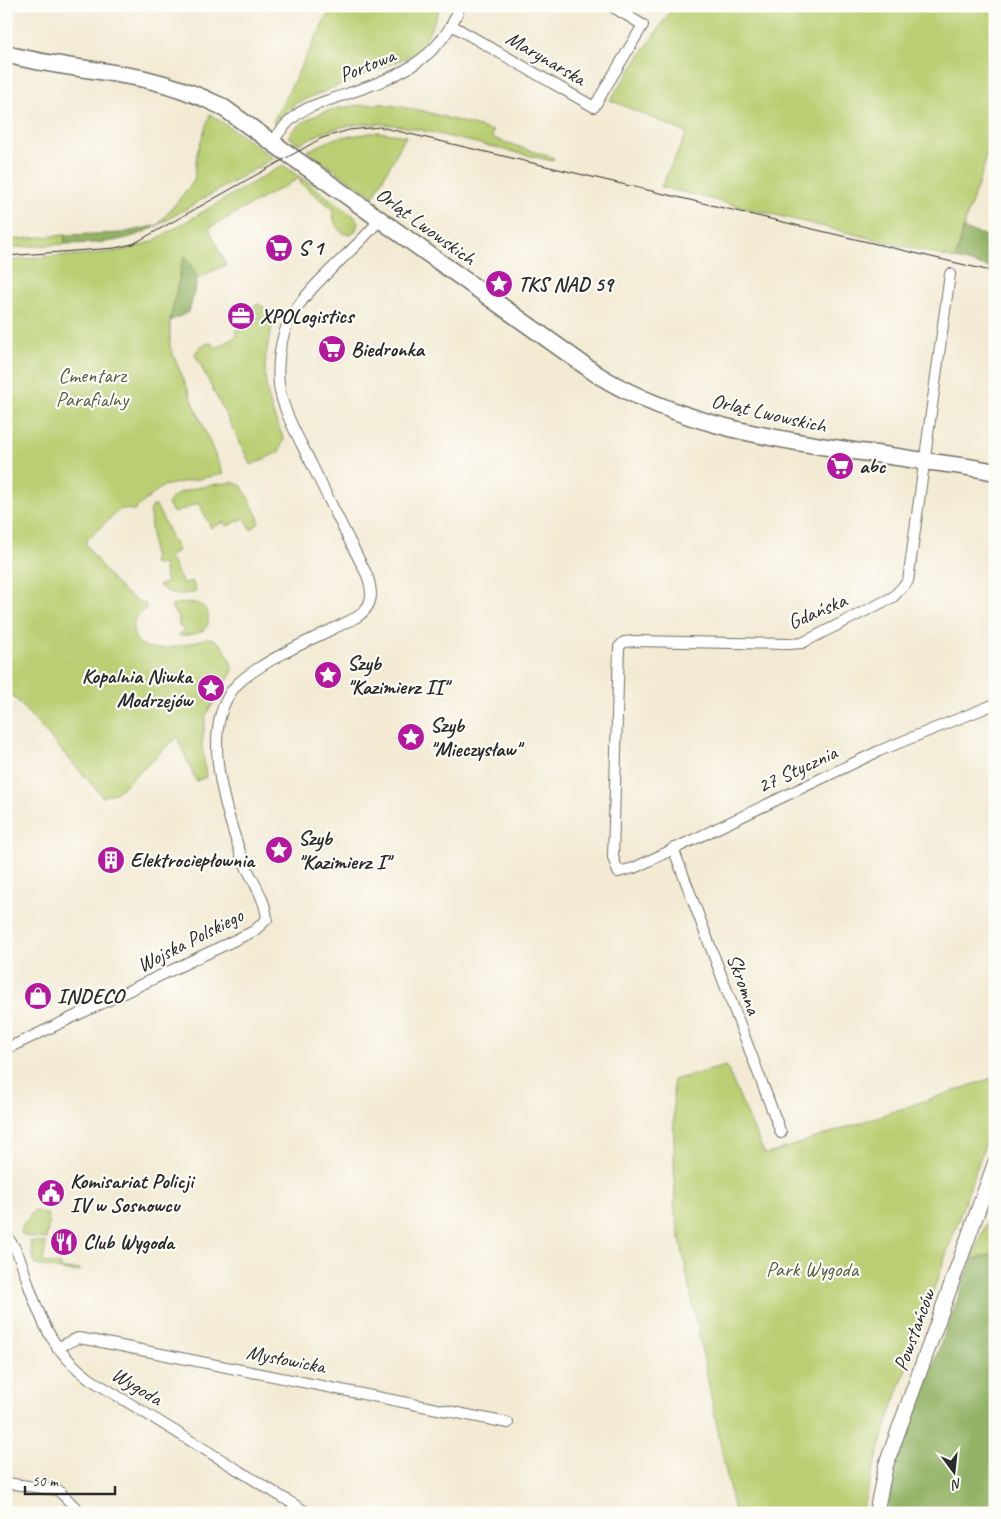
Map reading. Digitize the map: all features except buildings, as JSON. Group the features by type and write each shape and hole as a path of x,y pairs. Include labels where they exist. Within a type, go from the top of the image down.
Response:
{"main road":[{"name":"Orląt Lwowskich","path":"6,54 147,79 175,86 221,106 598,375 643,400 701,419 787,441 995,472"}],"street":[{"name":"Portowa","path":"273,142 294,117 412,67 433,50 453,26 460,6"},
{"name":"Marynarska","path":"453,26 594,107 643,25 612,6"},
{"name":"Wojska Polskiego","path":"6,1049 254,931 267,919 264,902 241,855 234,835 221,778 216,737 218,724 222,711 242,680 364,613 372,599 372,591 366,575 287,413 279,383 280,351 290,321 304,300 367,236 380,219"},
{"name":"Gdańska","path":"618,872 613,857 619,647 624,642 635,641 802,643 893,597 908,581 950,274"},
{"name":"27 Stycznia","path":"618,872 634,868 879,751 995,704"},
{"name":"Skromna","path":"673,848 781,1133"},
{"name":"Powstańców","path":"876,1513 886,1465 995,1163"},
{"name":"Wygoda","path":"6,1236 18,1254 40,1318 57,1348 74,1367 90,1379 308,1513"},
{"name":"Mysłowicka","path":"57,1348 78,1338 508,1423"},
{"path":"6,1483 58,1490 81,1513"}],"green space":[{"path":"332,6 441,6 423,45 415,54 296,103 276,123 273,122"},
{"path":"674,6 995,6 995,93 990,95 995,121 983,170 966,219 956,259 661,187 687,133 610,100"},
{"path":"384,104 423,111 493,131 492,138 554,158 552,161 395,125 358,124 320,134 299,144 288,136 308,119 332,110 358,105"},
{"path":"210,114 274,158 158,225 194,181 197,153"},
{"path":"378,132 406,136 373,197 307,151 336,138"},
{"name":"Cmentarz Parafialny","path":"283,165 300,177 209,228 226,265 198,278 184,256 170,321 170,347 223,474 163,486 134,510 120,509 85,542 111,578 128,595 137,601 145,603 146,608 136,617 133,626 136,640 143,646 164,648 208,638 218,642 228,655 233,671 206,715 202,744 206,777 196,781 177,737 117,792 103,797 6,688 6,262 44,257 99,254 135,247 153,241"},
{"path":"301,178 355,217 358,222 356,230 350,235 341,232 336,226 332,208 300,183"},
{"path":"158,225 124,239 65,244 65,235 122,233"},
{"path":"963,229 995,238 995,269 956,259"},
{"path":"65,235 65,244 6,248 6,240"},
{"path":"184,255 198,278 189,312 170,321"},
{"path":"258,304 276,314 267,348 265,377 271,406 284,439 279,452 251,465 195,354 203,345 211,343 216,348 237,336 235,331 259,317 254,306"},
{"path":"232,482 242,486 258,517 259,523 251,530 245,518 227,526 224,522 211,528 199,503 174,513 168,505 171,499 185,491"},
{"path":"156,505 178,551 169,556 183,584 192,581 196,590 194,593 171,593 159,585 167,583 163,564 154,565 150,513 152,507"},
{"path":"197,603 207,611 207,626 200,632 179,636 184,629 179,626 179,619 171,607 176,604"},
{"name":"Park Wygoda","path":"726,1066 765,1155 995,1077 995,1116 889,1417 861,1513 734,1513 675,1214 673,1080"},
{"path":"34,1211 47,1214 49,1222 46,1239 24,1236 21,1233 22,1225"},
{"path":"995,1220 995,1253 972,1260 986,1223"},
{"path":"30,1241 46,1243 43,1262 60,1265 60,1269 81,1270 73,1272 35,1265"},
{"path":"995,1253 995,1513 887,1513 894,1470 972,1260"}],"tram line":[{"path":"6,256 115,248 133,244 322,138 349,130 380,127 995,272"}],"place":[{"name":"S 1","path":"279,248"},
{"name":"TKS NAD 59","path":"499,284"},
{"name":"XPOLogistics","path":"241,316"},
{"name":"Biedronka","path":"332,349"},
{"name":"abc","path":"840,466"},
{"name":"Szyb \"Kazimierz II\"","path":"328,675"},
{"name":"Kopalnia Niwka Modrzejów","path":"211,688"},
{"name":"Szyb \"Mieczysław\"","path":"411,737"},
{"name":"Szyb \"Kazimierz I\"","path":"279,850"},
{"name":"Elektrociepłownia","path":"111,860"},
{"name":"INDECO","path":"38,996"},
{"name":"Komisariat Policji IV w Sosnowcu","path":"51,1193"},
{"name":"Club Wygoda","path":"64,1242"}]}
